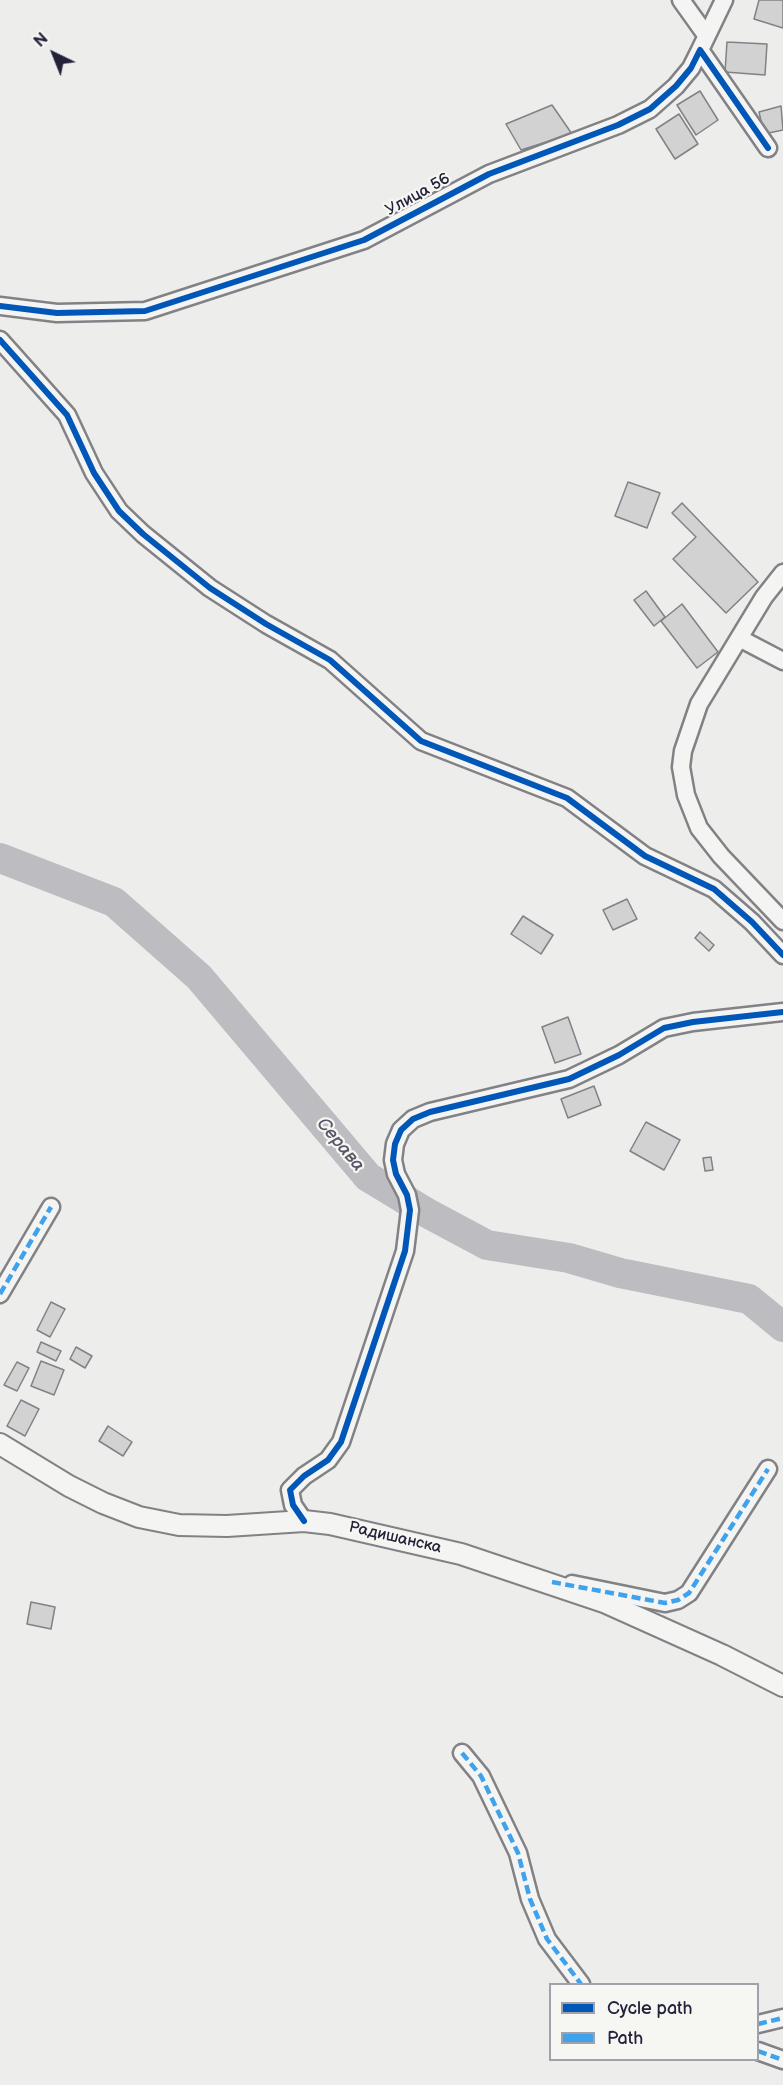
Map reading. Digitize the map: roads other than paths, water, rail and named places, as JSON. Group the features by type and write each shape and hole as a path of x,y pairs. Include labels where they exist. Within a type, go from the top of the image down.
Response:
{"street":[{"path":"681,0 703,43 768,148"},
{"name":"Улица 56","path":"0,306 57,313 146,311 364,240 489,174 618,124 650,109 676,86 691,68 724,0"},
{"path":"0,340 67,415 94,473 119,511 143,534 210,588 266,624 316,650 421,741 567,798 650,859 714,889 752,922 783,955"},
{"path":"783,573 739,638 699,704 683,751 682,779 699,828 721,856 783,921"},
{"path":"739,638 783,662"},
{"path":"304,1521 293,1505 290,1490 304,1476 328,1460 341,1442 405,1251 410,1210 407,1194 396,1174 393,1160 395,1144 401,1130 413,1119 430,1112 569,1079 619,1055 664,1028 693,1022 783,1012"},
{"path":"0,1294 51,1207"},
{"name":"Радишанска","path":"0,1444 69,1486 103,1503 140,1516 179,1525 215,1526 304,1521 391,1536 461,1554 552,1582 645,1620 783,1686"},
{"path":"552,1582 665,1603 678,1600 689,1593 768,1469"},
{"path":"462,1753 480,1776 518,1853 530,1899 547,1939 580,1983"},
{"path":"759,2024 783,2018"},
{"path":"759,2051 783,2060"}],"waterway":[{"name":"Серава","path":"0,858 114,902 199,977 368,1177 429,1214 487,1245 569,1258 620,1273 749,1299 783,1327"}]}
